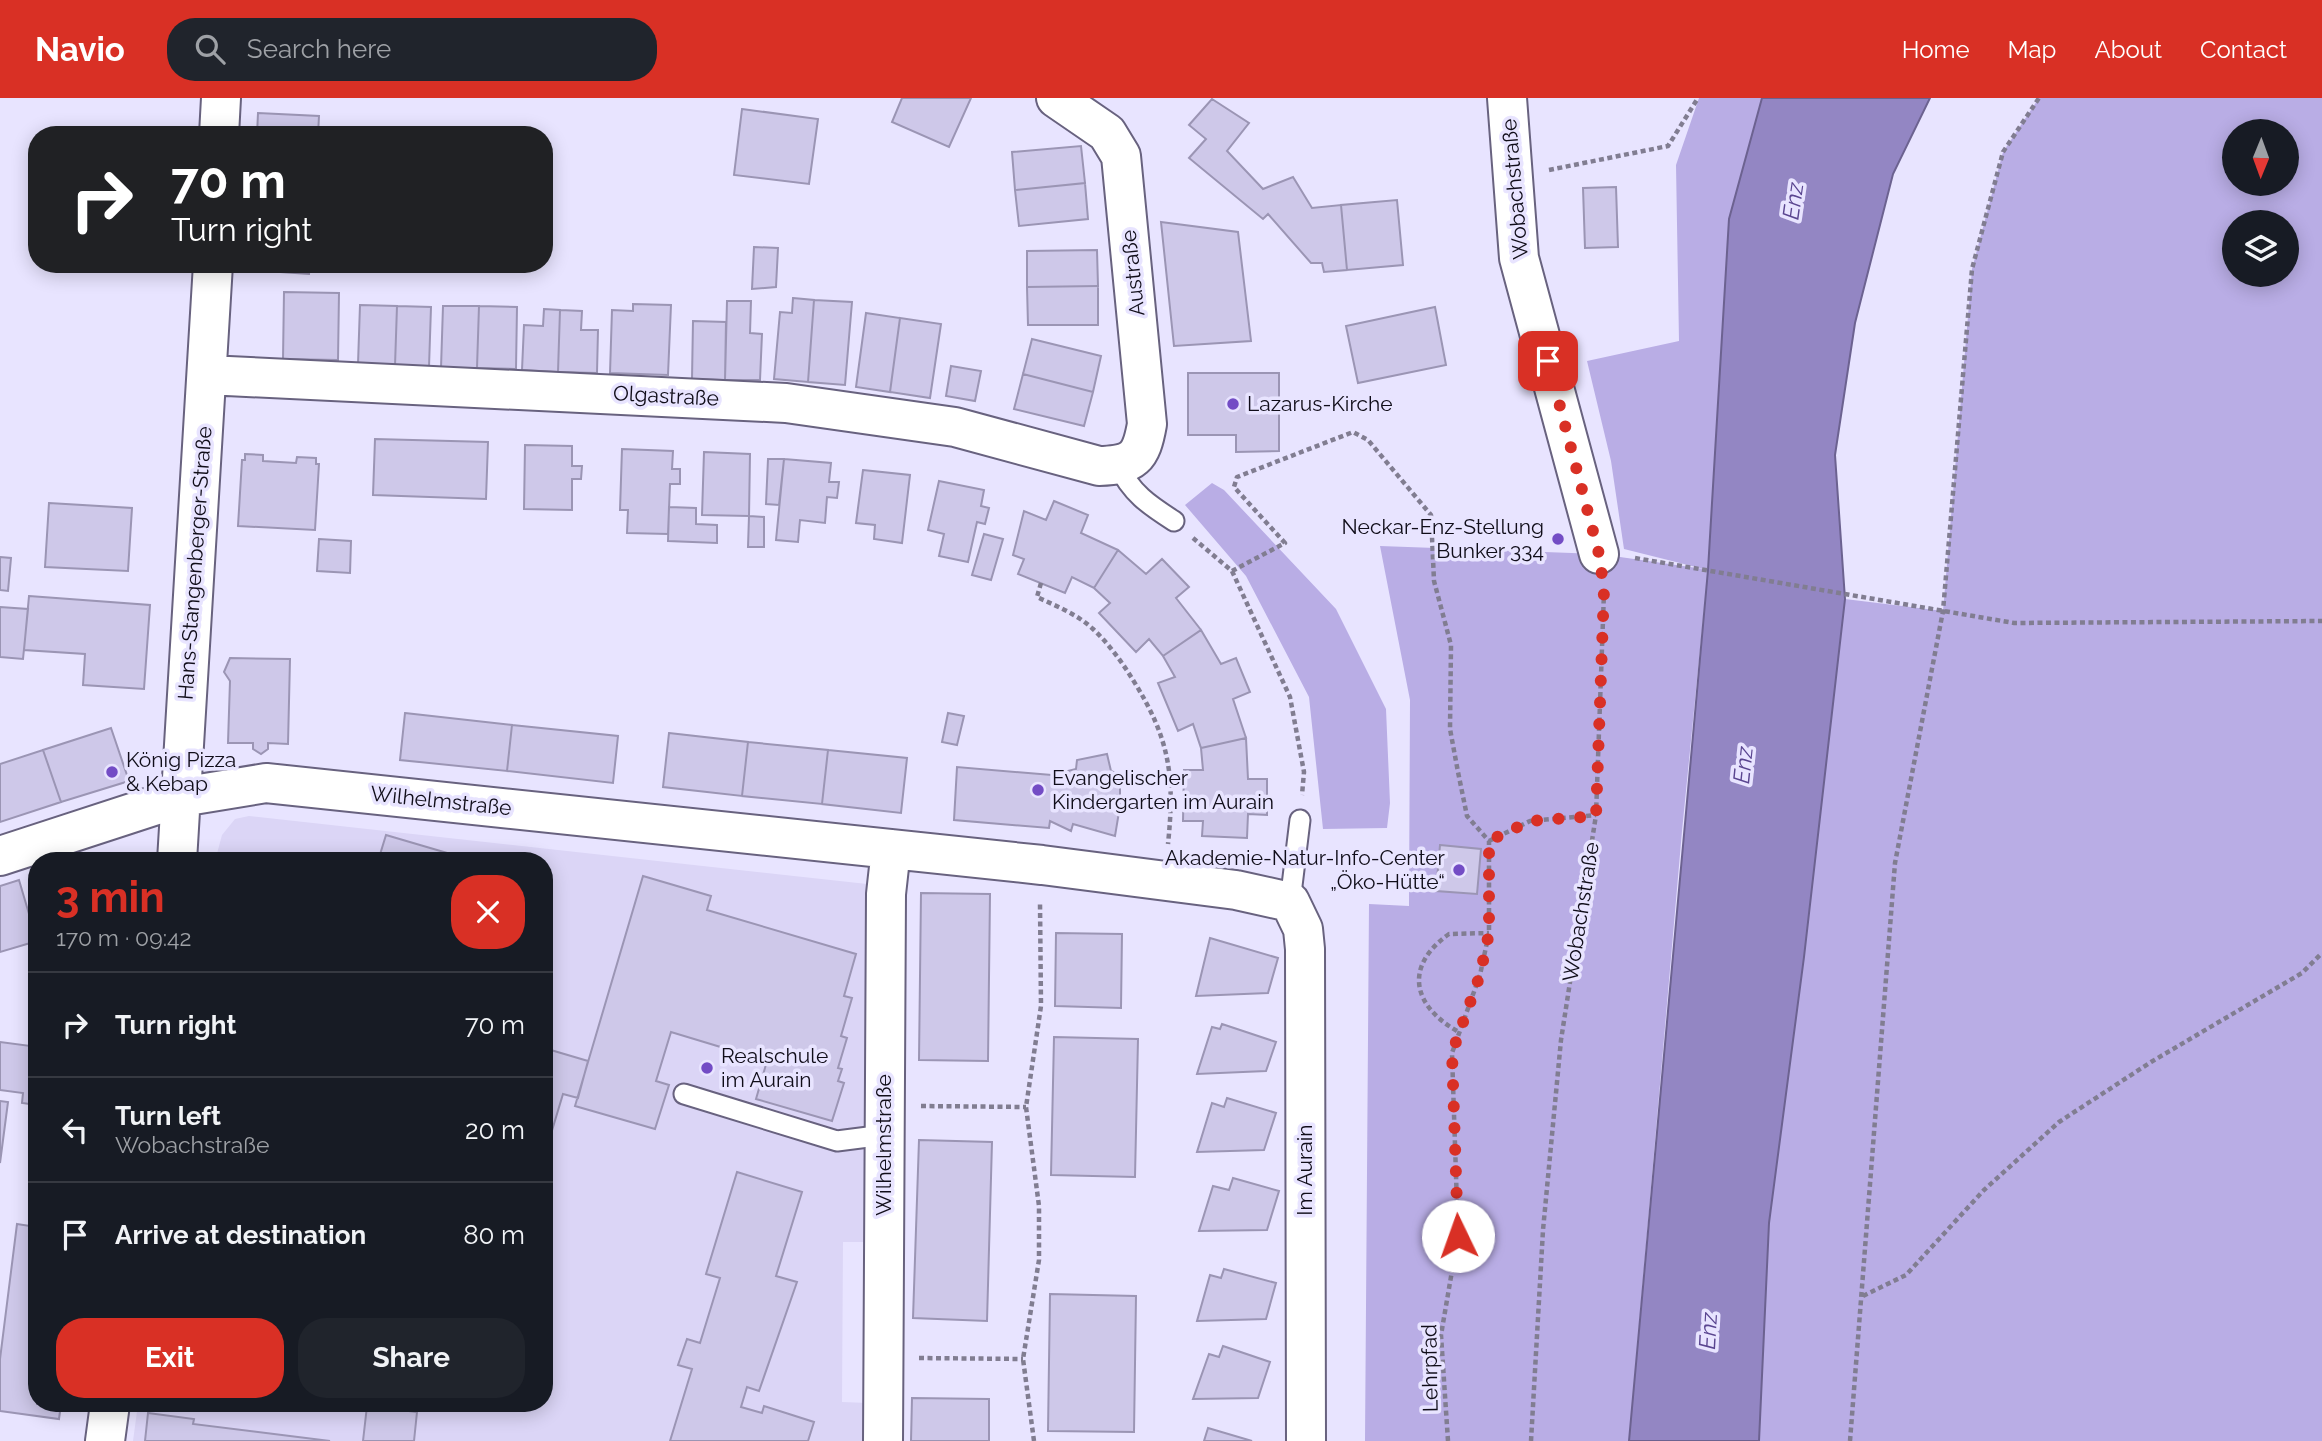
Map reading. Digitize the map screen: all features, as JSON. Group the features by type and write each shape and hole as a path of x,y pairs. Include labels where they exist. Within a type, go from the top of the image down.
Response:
{"street":[{"path":"219,126 221,98"},
{"name":"Austraße","path":"1056,98 1107,133 1121,156 1147,425 1143,448 1132,460 1118,465"},
{"name":"Wobachstraße","path":"1507,98 1519,258 1617,556"},
{"name":"Hans-Stangenberger-Straße","path":"178,852 213,273"},
{"name":"Olgastraße","path":"207,376 786,403 929,422 1017,442 1099,466 1118,465"},
{"name":"Wilhelmstraße","path":"0,856 181,797 266,783 1042,865 1236,890 1290,902"},
{"name":"Wilhelmstraße","path":"883,1441 886,894 891,849"},
{"name":"Im Aurain","path":"1290,902 1303,929 1305,949 1306,1441"},
{"path":"105,1441 109,1412"}],"lane":[{"path":"1118,465 1126,484 1140,499 1174,521"},
{"path":"1290,902 1300,820"},
{"path":"684,1094 836,1141 884,1120"}],"path":[{"path":"1511,178 1668,146 1698,98"},
{"path":"1850,1441 1895,863 1943,611 1972,269 2003,152 2039,98"},
{"path":"1232,571 1284,543 1234,487 1237,477 1353,432 1368,440 1431,514 1434,581 1451,645 1450,729 1467,816 1489,841 1530,821 1596,816"},
{"path":"1174,521 1232,571 1290,697 1304,772 1300,820"},
{"path":"1617,556 2014,623 2322,621"},
{"name":"Wobachstraße","path":"1531,1441 1543,1230 1561,1040 1596,816 1604,590 1617,556"},
{"path":"1041,583 1037,597 1093,628 1122,663 1163,735 1170,769 1171,806 1164,881"},
{"name":"Lehrpfad","path":"1448,1441 1441,1335 1458,1236 1452,1053 1457,1031 1480,975 1489,933 1489,841"},
{"path":"1034,1441 1023,1359 1039,1260 1039,1206 1026,1107 1041,1006 1042,865"},
{"path":"1457,1031 1434,1018 1419,988 1419,970 1425,957 1449,934 1489,933"},
{"path":"1862,1297 1906,1275 1984,1190 2059,1122 2151,1062 2302,973 2322,953"},
{"path":"884,1120 1026,1107"},
{"path":"883,1358 1023,1359"}],"shaded area":[{"path":"1699,98 1762,98 1729,219 1708,569 1682,831 1629,1441 1365,1441 1369,904 1409,906 1410,700 1380,546 1599,554 1704,569 1624,549 1611,461 1587,361 1679,341 1676,165"},
{"path":"2039,98 2322,98 2322,1441 1759,1441 1769,1223 1804,957 1845,599 1943,611 1972,269 2003,152"},
{"path":"1212,483 1224,490 1336,609 1386,709 1390,803 1387,828 1323,829 1309,697 1246,576 1185,505"},
{"name":"Realschule im Aurain","path":"249,816 867,884 871,894 869,1242 843,1242 842,1402 868,1403 868,1441 133,1441 137,1412 553,1412 553,852 217,852 222,835 235,819"}],"water":[{"name":"Enz","path":"1762,98 1930,98 1893,174 1855,323 1835,455 1845,599 1804,957 1769,1223 1759,1441 1629,1441 1708,570 1729,219"}],"building":[{"path":"902,98 971,98 949,147 892,122"},
{"path":"1212,99 1249,123 1227,151 1263,189 1293,177 1312,208 1341,205 1347,270 1324,272 1322,263 1311,263 1268,214 1263,219 1189,158 1206,139 1189,125"},
{"path":"742,109 818,119 809,184 734,175"},
{"path":"258,113 319,116 318,126 257,126"},
{"path":"1081,146 1085,183 1015,190 1012,152"},
{"path":"1085,183 1088,219 1019,226 1015,190"},
{"path":"1616,187 1618,247 1585,248 1583,188"},
{"path":"1397,200 1403,265 1347,270 1341,205"},
{"path":"1161,222 1238,232 1251,341 1174,346"},
{"path":"754,247 778,248 776,287 752,289"},
{"path":"1097,250 1098,286 1027,287 1027,251"},
{"path":"1098,286 1098,325 1028,325 1027,287"},
{"path":"284,292 339,293 338,360 283,359"},
{"path":"793,298 814,300 808,382 774,379 780,312 792,313"},
{"path":"814,300 852,302 845,385 808,382"},
{"path":"727,301 751,301 750,333 762,334 760,380 725,380"},
{"path":"633,304 671,305 668,375 610,373 612,310 633,311"},
{"path":"360,305 397,306 395,366 358,364"},
{"path":"397,306 431,307 429,367 395,366"},
{"path":"443,306 479,306 477,368 441,368"},
{"path":"479,306 517,307 516,369 477,368"},
{"path":"1435,307 1446,365 1358,383 1346,326"},
{"path":"544,309 560,310 558,372 522,370 524,325 543,326"},
{"path":"560,310 582,311 581,330 598,330 597,373 558,372"},
{"path":"866,313 900,318 890,392 856,387"},
{"path":"900,318 941,324 930,398 890,392"},
{"path":"693,321 726,322 725,380 692,379"},
{"path":"1032,339 1101,356 1093,392 1023,374"},
{"path":"951,366 981,371 975,401 946,396"},
{"name":"Lazarus-Kirche","path":"1188,373 1279,373 1279,451 1236,452 1236,435 1188,435"},
{"path":"1023,374 1093,392 1084,426 1014,409"},
{"path":"375,439 488,442 486,499 373,495"},
{"path":"525,445 572,446 572,466 582,466 581,479 572,479 572,510 524,509"},
{"path":"622,449 673,451 672,469 680,469 680,484 670,484 668,534 627,533 628,510 620,510"},
{"path":"704,452 750,454 749,516 702,515"},
{"path":"245,454 263,455 263,461 296,463 297,457 316,458 316,464 319,464 315,530 238,526 242,460 245,460"},
{"path":"768,459 784,459 779,505 766,504"},
{"path":"784,459 831,463 829,482 839,482 837,498 827,497 825,523 800,520 798,542 776,540"},
{"path":"863,470 910,475 902,543 874,539 875,525 856,523"},
{"path":"939,481 984,490 981,506 989,508 985,524 977,522 968,562 939,556 944,534 928,530"},
{"path":"1054,501 1088,515 1081,533 1118,550 1094,588 1072,577 1065,593 1018,574 1024,559 1013,555 1024,511 1046,520"},
{"path":"49,503 132,508 128,571 45,567"},
{"path":"669,507 696,508 696,524 717,525 717,543 668,541"},
{"path":"749,516 764,517 764,547 748,547"},
{"path":"984,534 1003,539 991,580 972,575"},
{"path":"319,539 351,541 350,573 317,571"},
{"path":"1118,550 1146,574 1162,559 1189,587 1176,598 1201,630 1163,656 1149,639 1136,652 1099,613 1110,603 1094,588"},
{"path":"0,557 11,558 8,591 0,590"},
{"path":"29,596 150,605 144,689 83,685 85,654 24,650"},
{"path":"0,607 28,609 23,659 0,657"},
{"path":"1201,630 1221,664 1236,658 1250,692 1233,699 1246,738 1201,748 1193,724 1178,731 1158,683 1175,677 1163,656"},
{"path":"230,658 290,659 288,744 268,743 268,749 261,754 253,749 253,743 228,743 230,681 224,672"},
{"path":"405,713 512,725 507,771 400,760"},
{"path":"948,713 964,716 957,745 942,742"},
{"path":"512,725 618,736 613,783 507,771"},
{"path":"111,728 129,781 61,802 43,750"},
{"path":"669,733 748,742 742,796 663,787"},
{"path":"1246,738 1248,779 1267,779 1267,815 1248,814 1247,838 1202,836 1203,821 1183,821 1184,770 1203,770 1201,748"},
{"path":"748,742 828,750 822,804 742,796"},
{"path":"43,750 61,802 0,822 0,764"},
{"path":"828,750 907,758 901,813 822,804"},
{"name":"Evangelischer Kindergarten im Aurain","path":"1107,754 1111,771 1120,775 1120,806 1115,836 1073,824 1071,831 1050,821 1049,828 954,820 957,767 1052,775 1076,769 1077,760"},
{"path":"386,835 444,852 381,852"},
{"name":"Akademie-Natur-Info-Center „Öko-Hütte“","path":"1440,845 1481,849 1477,894 1436,891"},
{"path":"643,876 711,896 707,910 856,954 844,996 852,998 841,1036 847,1038 838,1068 842,1069 838,1081 844,1083 832,1121 756,1099 767,1061 671,1032 656,1081 669,1085 655,1129 575,1106"},
{"path":"19,880 28,910 28,944 0,952 0,886"},
{"path":"921,893 990,894 988,1061 919,1060"},
{"path":"1056,933 1122,934 1121,1008 1055,1006"},
{"path":"1210,938 1278,958 1268,993 1196,996"},
{"path":"1222,1024 1276,1042 1266,1071 1197,1074 1212,1027 1220,1029"},
{"path":"1054,1037 1138,1039 1135,1177 1051,1175"},
{"path":"0,1042 28,1046 28,1104 22,1103 23,1093 0,1090"},
{"path":"553,1051 588,1061 578,1098 563,1094 553,1127"},
{"path":"1227,1098 1276,1113 1264,1150 1197,1152 1212,1103 1224,1107"},
{"path":"0,1101 8,1102 0,1163"},
{"path":"919,1140 992,1142 987,1321 913,1318"},
{"path":"737,1172 802,1192 776,1276 797,1282 759,1391 747,1387 741,1407 762,1413 764,1406 814,1422 808,1441 670,1441 692,1369 678,1365 687,1339 700,1343 720,1278 706,1274"},
{"path":"1233,1178 1279,1191 1267,1230 1199,1231 1213,1186 1229,1190"},
{"path":"17,1224 28,1226 28,1412 60,1412 59,1419 0,1411 0,1359"},
{"path":"1224,1269 1276,1283 1266,1319 1197,1321 1210,1275 1221,1278"},
{"path":"1050,1294 1136,1296 1134,1432 1048,1431"},
{"path":"1223,1346 1270,1362 1258,1398 1193,1399 1209,1354 1219,1357"},
{"path":"912,1398 989,1399 989,1441 911,1441"},
{"path":"366,1412 417,1412 414,1441 363,1441"},
{"path":"148,1413 194,1419 193,1424 330,1441 145,1441"},
{"path":"1208,1428 1252,1441 1204,1441"}],"place":[{"name":"Lazarus-Kirche","path":"1233,404"},
{"name":"Neckar-Enz-Stellung Bunker 334","path":"1558,539"},
{"name":"König Pizza & Kebap","path":"112,772"},
{"name":"Evangelischer Kindergarten im Aurain","path":"1038,790"},
{"name":"Akademie-Natur-Info-Center „Öko-Hütte“","path":"1459,870"},
{"name":"Realschule im Aurain","path":"707,1068"}],"route":[{"path":"1458,1236 1452,1053 1457,1031 1480,975 1489,933 1489,841 1530,821 1596,816 1604,590 1599,554 1548,361"}]}
